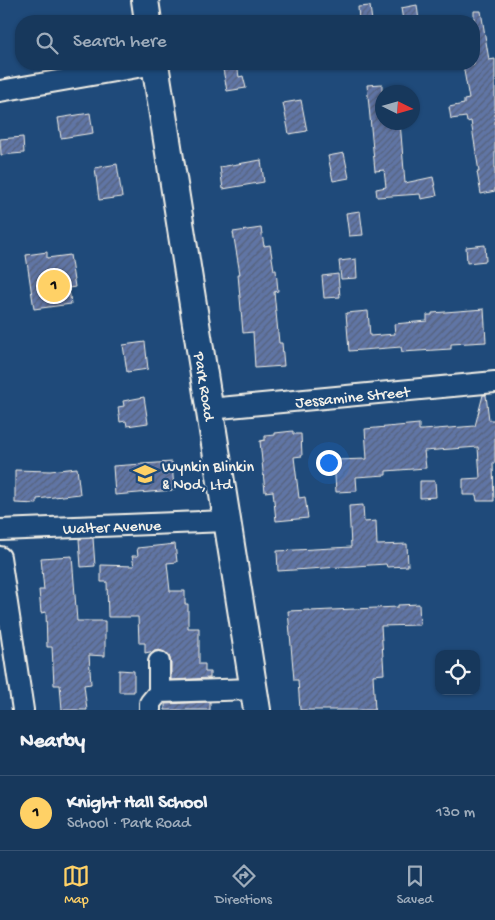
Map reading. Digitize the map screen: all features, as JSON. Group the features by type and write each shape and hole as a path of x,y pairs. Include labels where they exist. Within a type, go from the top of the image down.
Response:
{"main road":[{"path":"145,0 147,15"},
{"name":"Park Road","path":"156,70 255,700"}],"street":[{"path":"0,91 121,70"},
{"name":"Jessamine Street","path":"210,409 495,382"},
{"name":"Walter Avenue","path":"0,530 226,521"},
{"path":"0,557 23,710"},
{"path":"150,710 150,703 159,692 159,662"},
{"path":"159,692 255,700"}],"building":[{"path":"417,5 418,15 402,15 401,8"},
{"path":"370,6 371,15 359,15 358,7"},
{"path":"474,11 481,11 489,60 495,59 495,191 481,194 471,121 467,122 466,117 451,119 449,107 464,104 464,100 469,99 464,70 480,70 480,15 474,15"},
{"path":"223,70 238,70 239,77 243,76 246,88 227,91"},
{"path":"382,84 375,85 375,130 401,130 405,183 433,177 437,196 421,199 420,194 377,197 376,189 386,187 384,170 375,171 367,85"},
{"path":"301,100 307,131 289,134 283,103"},
{"path":"90,113 93,133 61,138 58,118"},
{"path":"23,137 24,153 1,155 0,139"},
{"path":"344,153 349,178 333,181 328,156"},
{"path":"261,160 264,182 223,189 220,167"},
{"path":"117,164 122,197 99,200 95,168"},
{"path":"360,211 363,235 349,236 346,213"},
{"path":"261,228 264,246 270,245 274,270 276,270 278,291 274,292 279,343 282,343 284,366 255,368 253,332 243,333 238,274 240,274 233,232"},
{"path":"485,245 486,261 467,263 466,247"},
{"path":"47,252 47,258 70,255 75,287 69,288 71,304 34,309 26,255"},
{"path":"356,259 357,278 341,279 339,261"},
{"path":"338,274 340,297 324,298 322,276"},
{"path":"484,309 486,342 451,344 451,349 402,352 401,347 349,351 346,313 368,311 370,336 395,334 394,324 427,321 427,315 432,315 432,313"},
{"path":"145,342 148,369 127,372 123,345"},
{"path":"483,395 486,395 489,420 495,420 494,501 477,501 476,495 463,495 463,479 480,478 478,447 424,451 426,468 386,471 386,475 356,477 357,491 336,492 334,460 367,459 365,429 419,424 419,430 475,426"},
{"path":"144,397 148,423 127,426 126,421 120,422 118,407 124,406 123,401"},
{"path":"293,431 293,434 301,434 302,456 294,457 299,498 305,497 308,518 276,521 273,491 265,492 260,441 265,440 265,436"},
{"path":"172,462 174,490 115,495 113,466"},
{"path":"77,468 80,494 37,499 37,504 15,503 15,470 50,471"},
{"path":"420,481 435,481 436,497 420,498"},
{"path":"363,505 364,522 376,521 377,545 407,544 408,566 387,567 386,564 278,571 277,551 351,547 349,506"},
{"path":"93,538 95,566 81,567 79,539"},
{"path":"175,544 177,562 167,563 170,591 185,591 185,604 188,604 188,628 199,628 199,664 205,664 205,672 210,672 210,678 171,680 169,656 159,650 145,653 145,643 139,643 138,617 108,617 107,582 101,582 101,565 134,566 132,556 138,556 137,548"},
{"path":"72,556 77,621 105,621 105,656 89,655 91,684 84,685 87,710 62,710 60,685 54,685 52,647 47,647 46,612 41,613 39,590 44,590 41,558"},
{"path":"419,604 420,625 381,626 384,674 373,675 375,710 300,710 298,680 294,680 288,611 398,607 398,605"},
{"path":"119,670 134,671 134,692 119,692"},
{"path":"210,702 210,710 165,710 165,704"}],"place":[{"name":"Knight Hall School","path":"54,286"},
{"name":"Wynkin Blinkin & Nod, Ltd","path":"145,474"}]}
